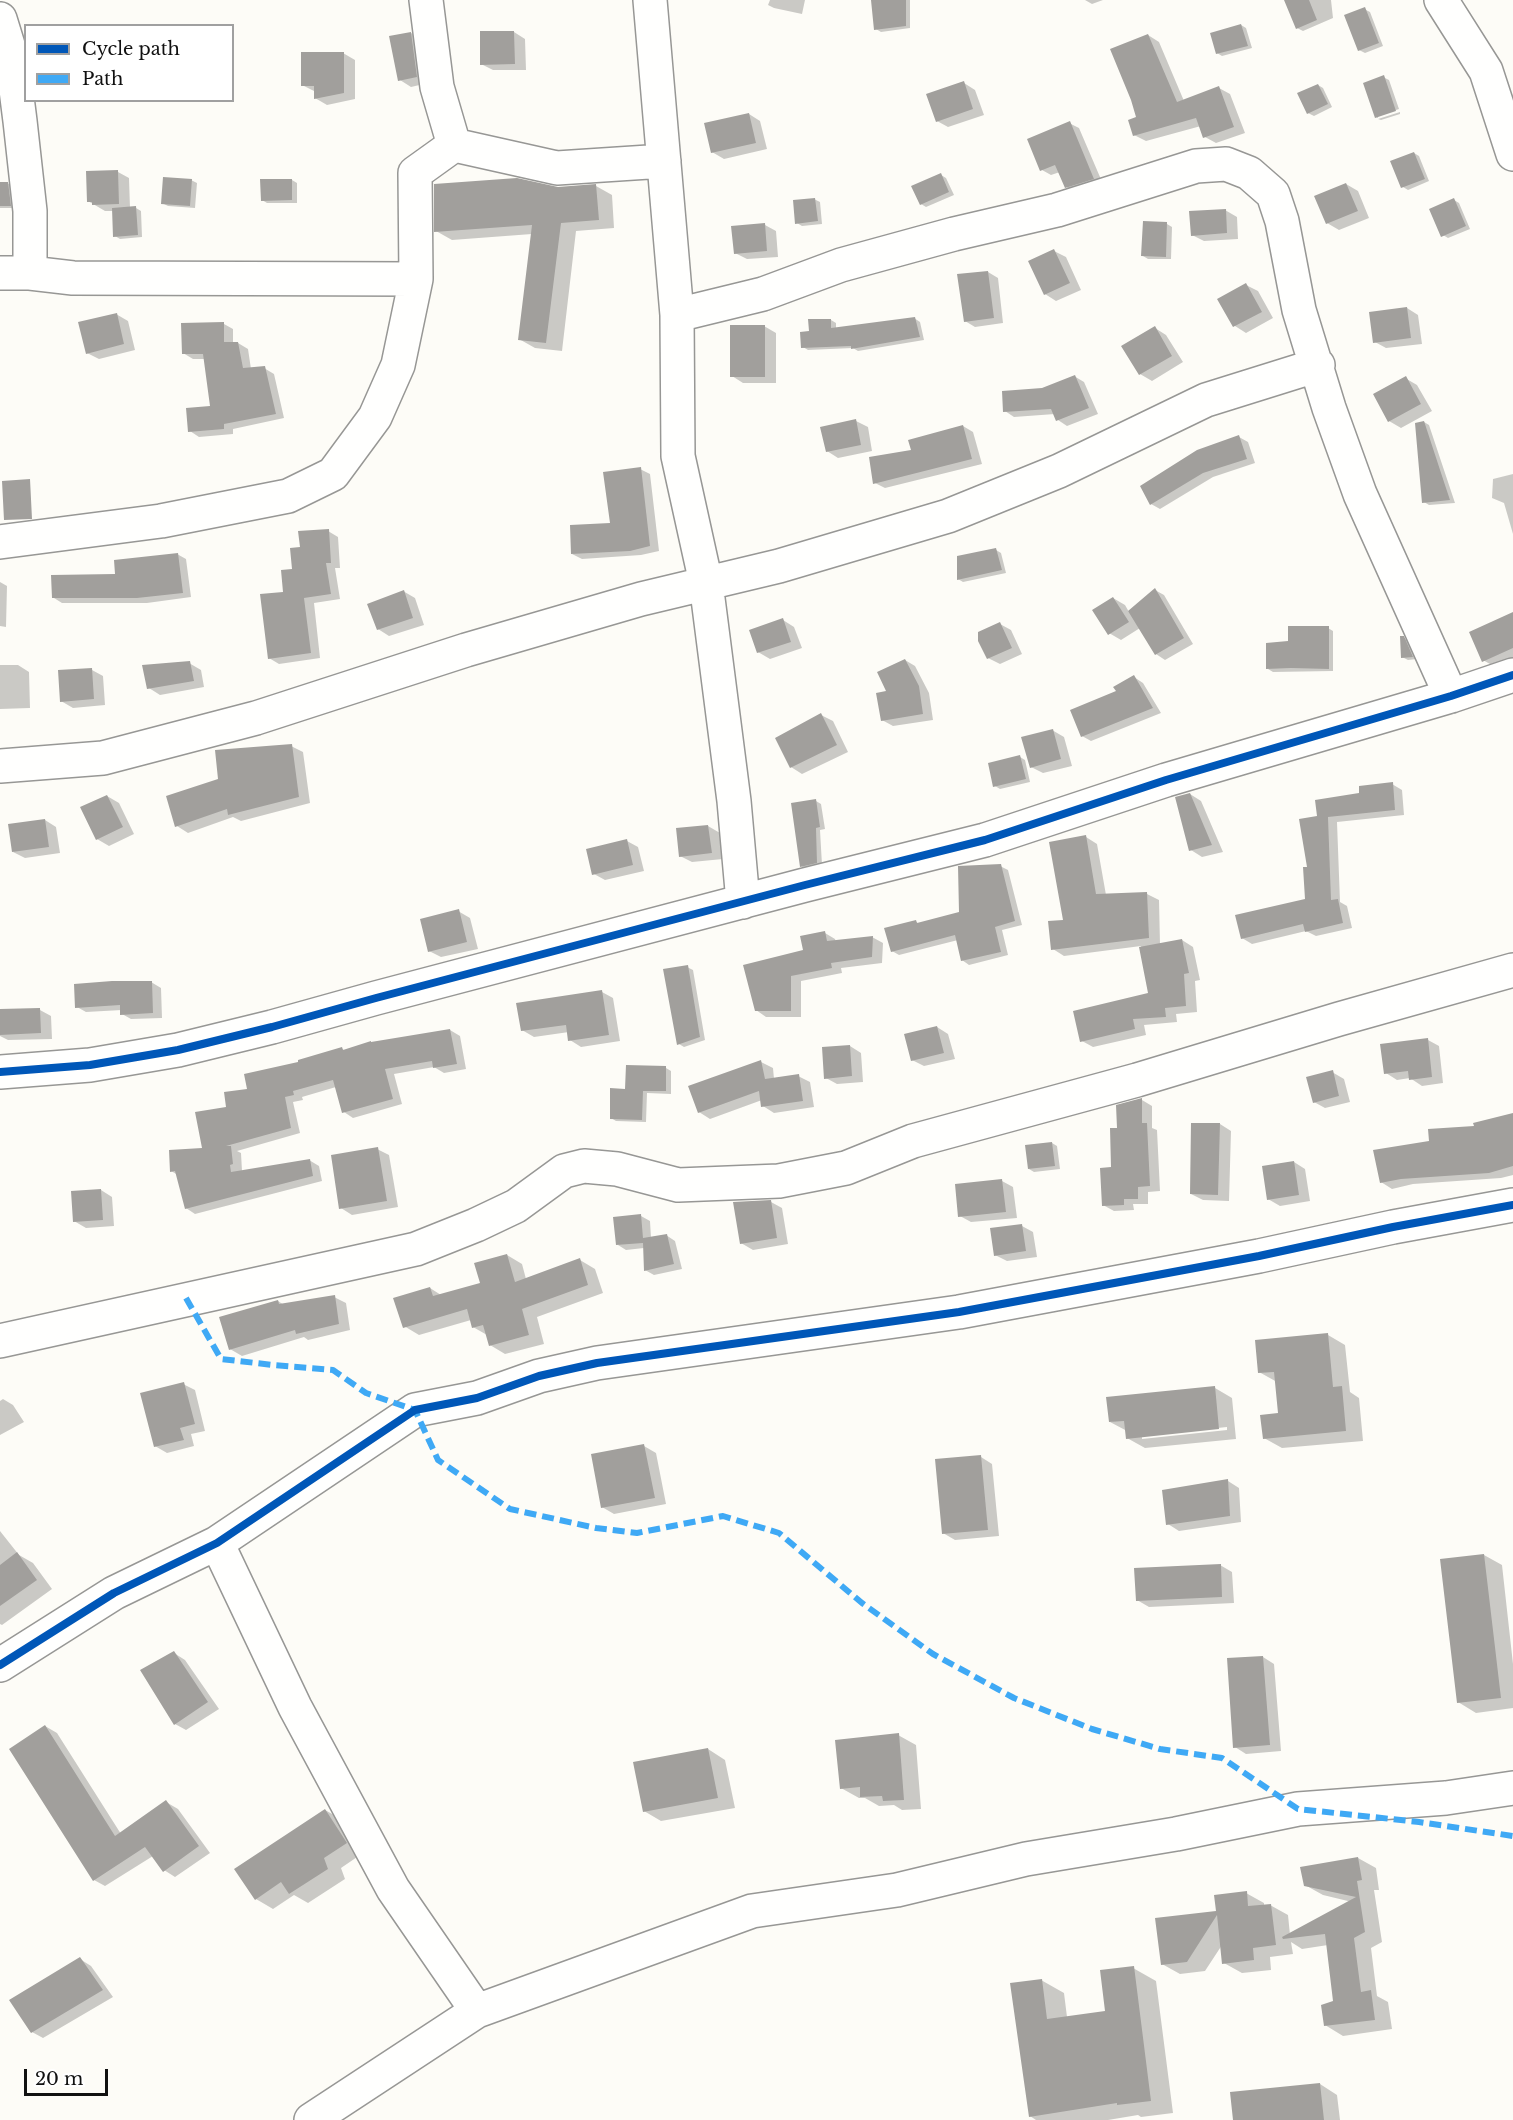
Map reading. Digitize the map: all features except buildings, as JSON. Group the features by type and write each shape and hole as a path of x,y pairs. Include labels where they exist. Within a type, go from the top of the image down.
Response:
{"street":[{"path":"426,0 437,87 454,145"},
{"path":"650,0 677,315 678,456 706,583 734,801 743,902"},
{"path":"1441,0 1486,71 1513,154"},
{"path":"0,19 12,58 30,212 15,273 73,278 416,279"},
{"path":"0,542 161,521 288,496 333,474 375,417 398,365 416,279 415,172 454,145 557,168 664,161"},
{"path":"677,315 763,294 842,265 954,234 1057,210 1196,166 1226,164 1249,173 1273,194 1282,221 1299,310 1318,365 1329,408 1360,494 1451,696"},
{"path":"0,766 104,758 235,724 477,647 641,599 779,566 948,516 1059,471 1206,400 1318,365"},
{"path":"0,1072 90,1065 178,1050 985,840 1166,780 1451,696 1513,675"},
{"path":"0,1341 416,1249 516,1206 564,1171 584,1166 617,1169 678,1185 779,1182 846,1168 913,1141 1137,1080 1513,970"},
{"path":"0,1665 114,1593 217,1543 415,1410 477,1398 539,1376 597,1363 959,1312 1259,1256 1393,1227 1513,1205"},
{"path":"217,1543 295,1707 393,1889 477,2011"},
{"path":"311,2120 477,2011 752,1911 897,1890 1026,1859 1176,1834 1298,1809 1446,1798 1513,1788"}],"marked path":[{"path":"186,1298 221,1359 333,1370 366,1393 415,1410 438,1460 510,1509 596,1528 637,1533 723,1516 779,1533 862,1603 933,1654 1014,1698 1092,1729 1160,1749 1222,1758 1298,1809 1419,1822 1513,1836"}],"cycle path":[{"path":"0,1072 90,1065 178,1050 985,840 1166,780 1451,696 1513,675"},
{"path":"0,1665 114,1593 217,1543 415,1410 477,1398 539,1376 597,1363 959,1312 1259,1256 1393,1227 1513,1205"}]}
